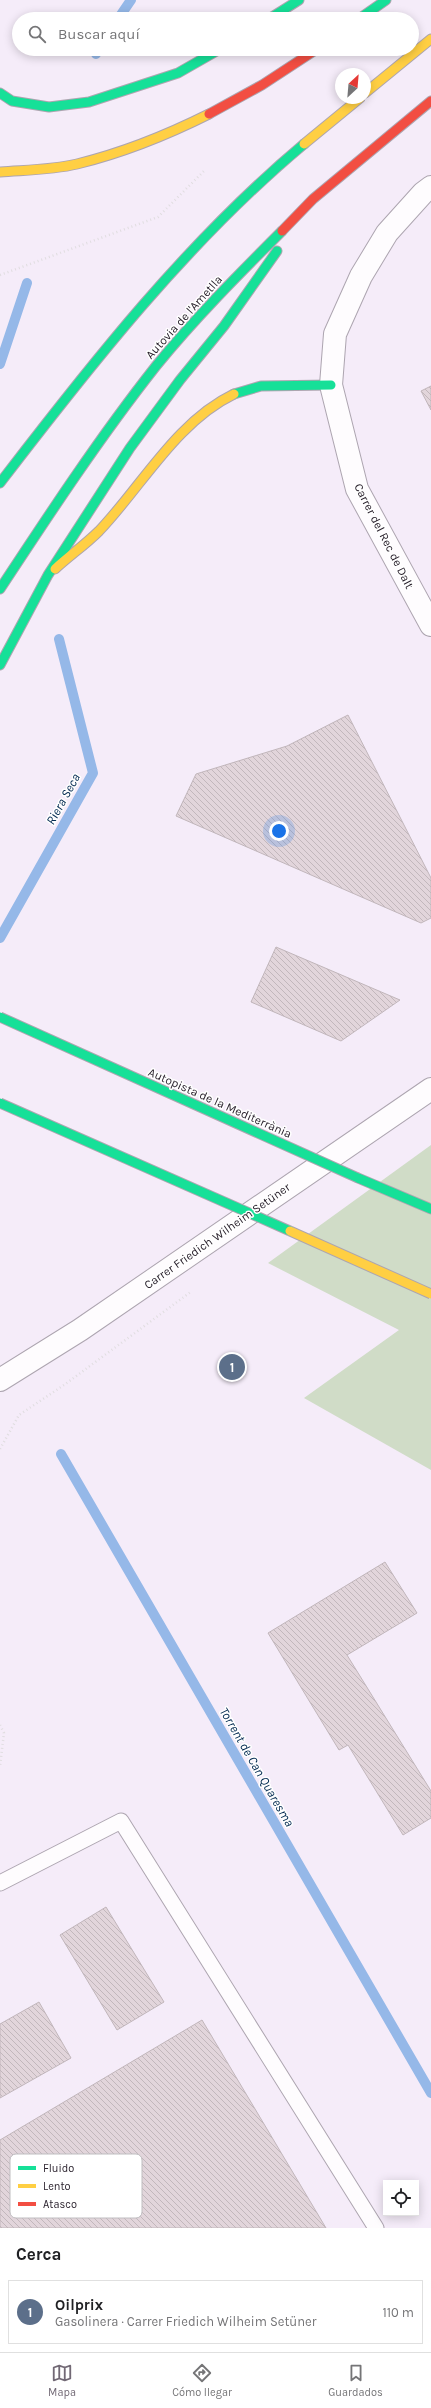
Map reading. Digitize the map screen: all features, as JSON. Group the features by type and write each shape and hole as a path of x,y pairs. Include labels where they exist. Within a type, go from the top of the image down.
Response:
{"main road":[{"path":"280,12 299,0"},
{"path":"369,12 386,0"},
{"path":"419,48 431,38"},
{"path":"0,93 12,101 49,107 89,102 178,73 208,56"},
{"path":"0,172 76,164 145,142 199,117 294,66 308,56"},
{"path":"371,89 410,56"},
{"name":"Autovia de l'Ametlla","path":"0,589 54,506 157,365 224,290 313,199 431,101"},
{"path":"0,483 120,334 210,234 284,162 353,104"},
{"path":"0,665 48,575 130,448 180,380 224,326 313,199"},
{"path":"48,575 98,532 156,465 216,402 241,390 269,387 331,385"},
{"name":"Autopista de la Mediterrània","path":"0,1017 431,1209"},
{"path":"0,1103 431,1294"}],"street":[{"name":"Carrer del Rec de Dalt","path":"431,187 423,193 387,233 361,276 335,334 331,385 357,489 431,625"},
{"name":"Carrer Friedich Wilheim Setüner","path":"0,1380 80,1330 431,1088"}],"lane":[{"path":"0,1883 121,1821 376,2228"}],"path":[{"path":"0,275 158,217 205,170"},
{"path":"0,1449 19,1415 64,1385 194,1290"},
{"path":"0,1725 4,1733 0,1766"}],"green space":[{"path":"431,1145 431,1470 304,1398 399,1330 268,1263"}],"building":[{"path":"431,386 431,410 421,391"},
{"path":"348,715 431,878 431,918 421,923 176,816 196,774 287,746"},
{"path":"276,947 400,1000 341,1041 251,1002"},
{"path":"385,1562 417,1613 347,1655 431,1791 431,1818 403,1835 348,1745 339,1750 268,1633"},
{"path":"106,1907 164,2002 117,2030 60,1935"},
{"path":"39,2002 71,2058 0,2098 0,2024"},
{"path":"202,2020 326,2228 0,2228 0,2140"}],"waterway":[{"name":"Riera Seca","path":"123,12 131,0"},
{"name":"Riera Seca","path":"0,364 27,283"},
{"name":"Riera Seca","path":"0,938 93,773 59,639"},
{"name":"Torrent de Can Quaresma","path":"61,1454 431,2093"}],"traffic: fast":[{"path":"280,12 299,0"},
{"path":"369,12 386,0"},
{"path":"0,93 12,101 49,107 89,102 178,73 208,56"},
{"path":"0,483 106,349 181,262 261,181 304,144"},
{"path":"0,589 95,448 156,366 202,314 282,231"},
{"path":"0,665 48,575 130,448 180,380 224,326 277,251"},
{"path":"234,394 261,386 331,385"},
{"path":"0,1017 358,1178"},
{"path":"0,1103 290,1231"},
{"path":"358,1178 431,1209"}],"traffic: slow":[{"path":"419,49 431,39"},
{"path":"371,88 410,56"},
{"path":"304,144 353,104"},
{"path":"0,172 58,168 94,160 144,143 209,114"},
{"path":"55,569 99,531 161,456 194,421 213,406 234,394"},
{"path":"290,1231 431,1294"}],"traffic: jam":[{"path":"209,114 262,85 306,56"},
{"path":"282,231 313,199 431,101"}],"place":[{"name":"Oilprix","path":"232,1367"}]}
